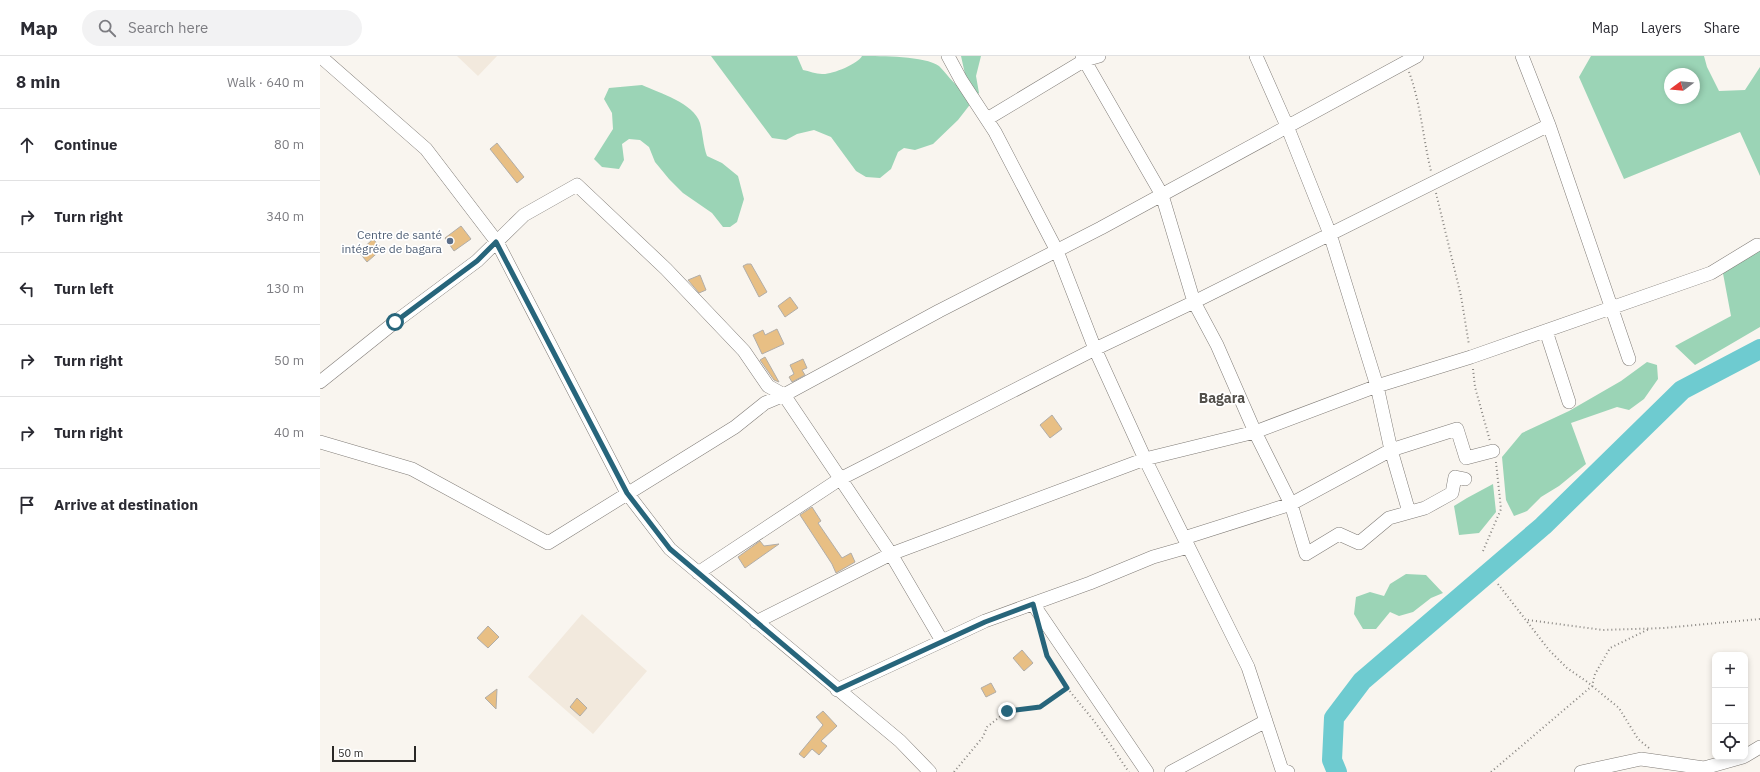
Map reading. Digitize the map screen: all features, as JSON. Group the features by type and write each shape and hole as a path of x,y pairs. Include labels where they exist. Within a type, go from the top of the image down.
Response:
{"street":[{"path":"320,56 426,149 496,242 627,493 670,549 837,690 900,741 930,772"},
{"path":"948,56 961,80 995,132 1057,251 1095,349 1145,459 1248,667 1282,770 1288,772"},
{"path":"987,119 1083,58 1099,56"},
{"path":"1256,56 1288,126 1330,234 1378,386 1391,450 1409,512"},
{"path":"1522,56 1549,125 1629,359"},
{"path":"1083,58 1162,195 1194,302 1217,345 1255,432 1291,504 1306,554 1339,534 1359,543 1389,518 1425,508 1452,493 1455,478 1465,479"},
{"path":"320,442 412,469 548,543 735,427 765,403 784,395 939,311 1057,251 1411,59"},
{"path":"698,572 840,479 1095,349 1194,302 1549,125"},
{"path":"320,382 395,322 477,261 524,215 577,185 666,269 744,351 768,386 784,395 891,554 942,641"},
{"path":"756,622 891,554 1145,459 1255,432 1378,386 1471,358 1711,273 1758,245"},
{"path":"1546,331 1569,402"},
{"path":"837,690 985,622 1090,583 1186,542 1291,504 1391,450 1457,429 1466,458 1493,451"},
{"path":"1033,604 1147,772"},
{"path":"1171,772 1266,721"},
{"path":"1748,754 1760,747"},
{"path":"1581,772 1641,759 1704,768 1731,760"}],"path":[{"path":"1411,59 1425,146 1461,296 1475,387 1497,465 1501,509 1483,551"},
{"path":"1498,584 1549,650 1567,668 1619,708 1638,739 1669,763"},
{"path":"1527,620 1603,630 1650,629 1760,619"},
{"path":"1491,772 1592,686 1595,674 1610,648 1650,629"},
{"path":"1041,637 1047,656 1067,688 1094,721 1129,772"},
{"path":"954,772 984,737 987,727 1007,711 1040,707 1067,688"}],"shaded area":[{"path":"457,56 497,56 478,76"},
{"path":"582,614 647,671 593,734 528,677"}],"green space":[{"path":"711,56 797,56 803,70 817,74 831,73 844,68 860,59 862,56 913,58 924,60 939,66 961,89 965,74 961,56 981,56 976,76 979,93 958,120 933,144 915,150 904,148 898,152 891,169 880,178 866,177 856,171 831,137 814,130 797,134 786,140 772,138"},
{"path":"1591,56 1704,56 1707,67 1719,91 1745,90 1760,67 1760,176 1740,132 1624,179 1579,77"},
{"path":"642,85 666,95 691,110 700,123 707,156 722,163 738,176 744,199 737,222 730,227 723,227 712,213 683,193 655,162 649,147 640,140 629,139 622,144 624,160 619,169 602,167 594,159 613,129 612,113 604,99 609,88"},
{"path":"1760,247 1760,327 1695,365 1675,346 1731,316 1722,268"},
{"path":"1647,362 1657,365 1658,379 1644,399 1629,410 1617,407 1571,423 1586,464 1559,486 1541,497 1527,511 1514,516 1506,500 1502,457 1522,433 1569,411 1621,381"},
{"path":"1493,484 1496,512 1479,533 1459,535 1454,506"},
{"path":"1406,574 1426,575 1443,593 1431,598 1413,612 1399,616 1390,612 1376,629 1363,629 1354,614 1356,597 1370,592 1384,596 1390,584"}],"building":[{"path":"497,143 524,177 517,183 490,149"},
{"path":"461,226 471,239 454,251 445,238"},
{"path":"373,239 382,249 367,262 359,252"},
{"path":"751,264 767,292 759,297 743,266"},
{"path":"700,275 706,290 699,293 688,280"},
{"path":"790,297 798,308 785,317 778,306"},
{"path":"777,329 784,344 762,354 753,335 763,330 765,335"},
{"path":"765,357 779,382 774,380 760,360"},
{"path":"803,359 807,368 802,370 805,375 792,382 789,377 794,374 790,365"},
{"path":"1052,415 1062,429 1050,438 1040,425"},
{"path":"812,507 821,521 818,523 842,558 851,553 855,562 836,573 832,564 800,515"},
{"path":"760,541 764,546 779,544 745,568 738,557"},
{"path":"488,626 499,637 488,648 477,638"},
{"path":"1022,650 1033,663 1024,671 1013,658"},
{"path":"991,683 996,692 986,697 981,688"},
{"path":"497,689 496,709 485,698"},
{"path":"577,698 587,708 580,716 570,707"},
{"path":"823,711 837,726 821,741 827,746 819,755 812,749 804,758 799,754 823,725 816,717"}],"waterway":[{"path":"1337,772 1332,760 1334,718 1362,681 1543,526 1682,390 1760,349"}],"place":[{"name":"Centre de santé intégrée de bagara","path":"450,241"}],"district":[{"name":"Bagara","path":"1222,398"}],"route":[{"path":"395,322 477,261 496,242 627,493 670,549 837,690 985,622 1033,604 1039,631 1047,656 1067,688 1040,707 1007,711"}]}
